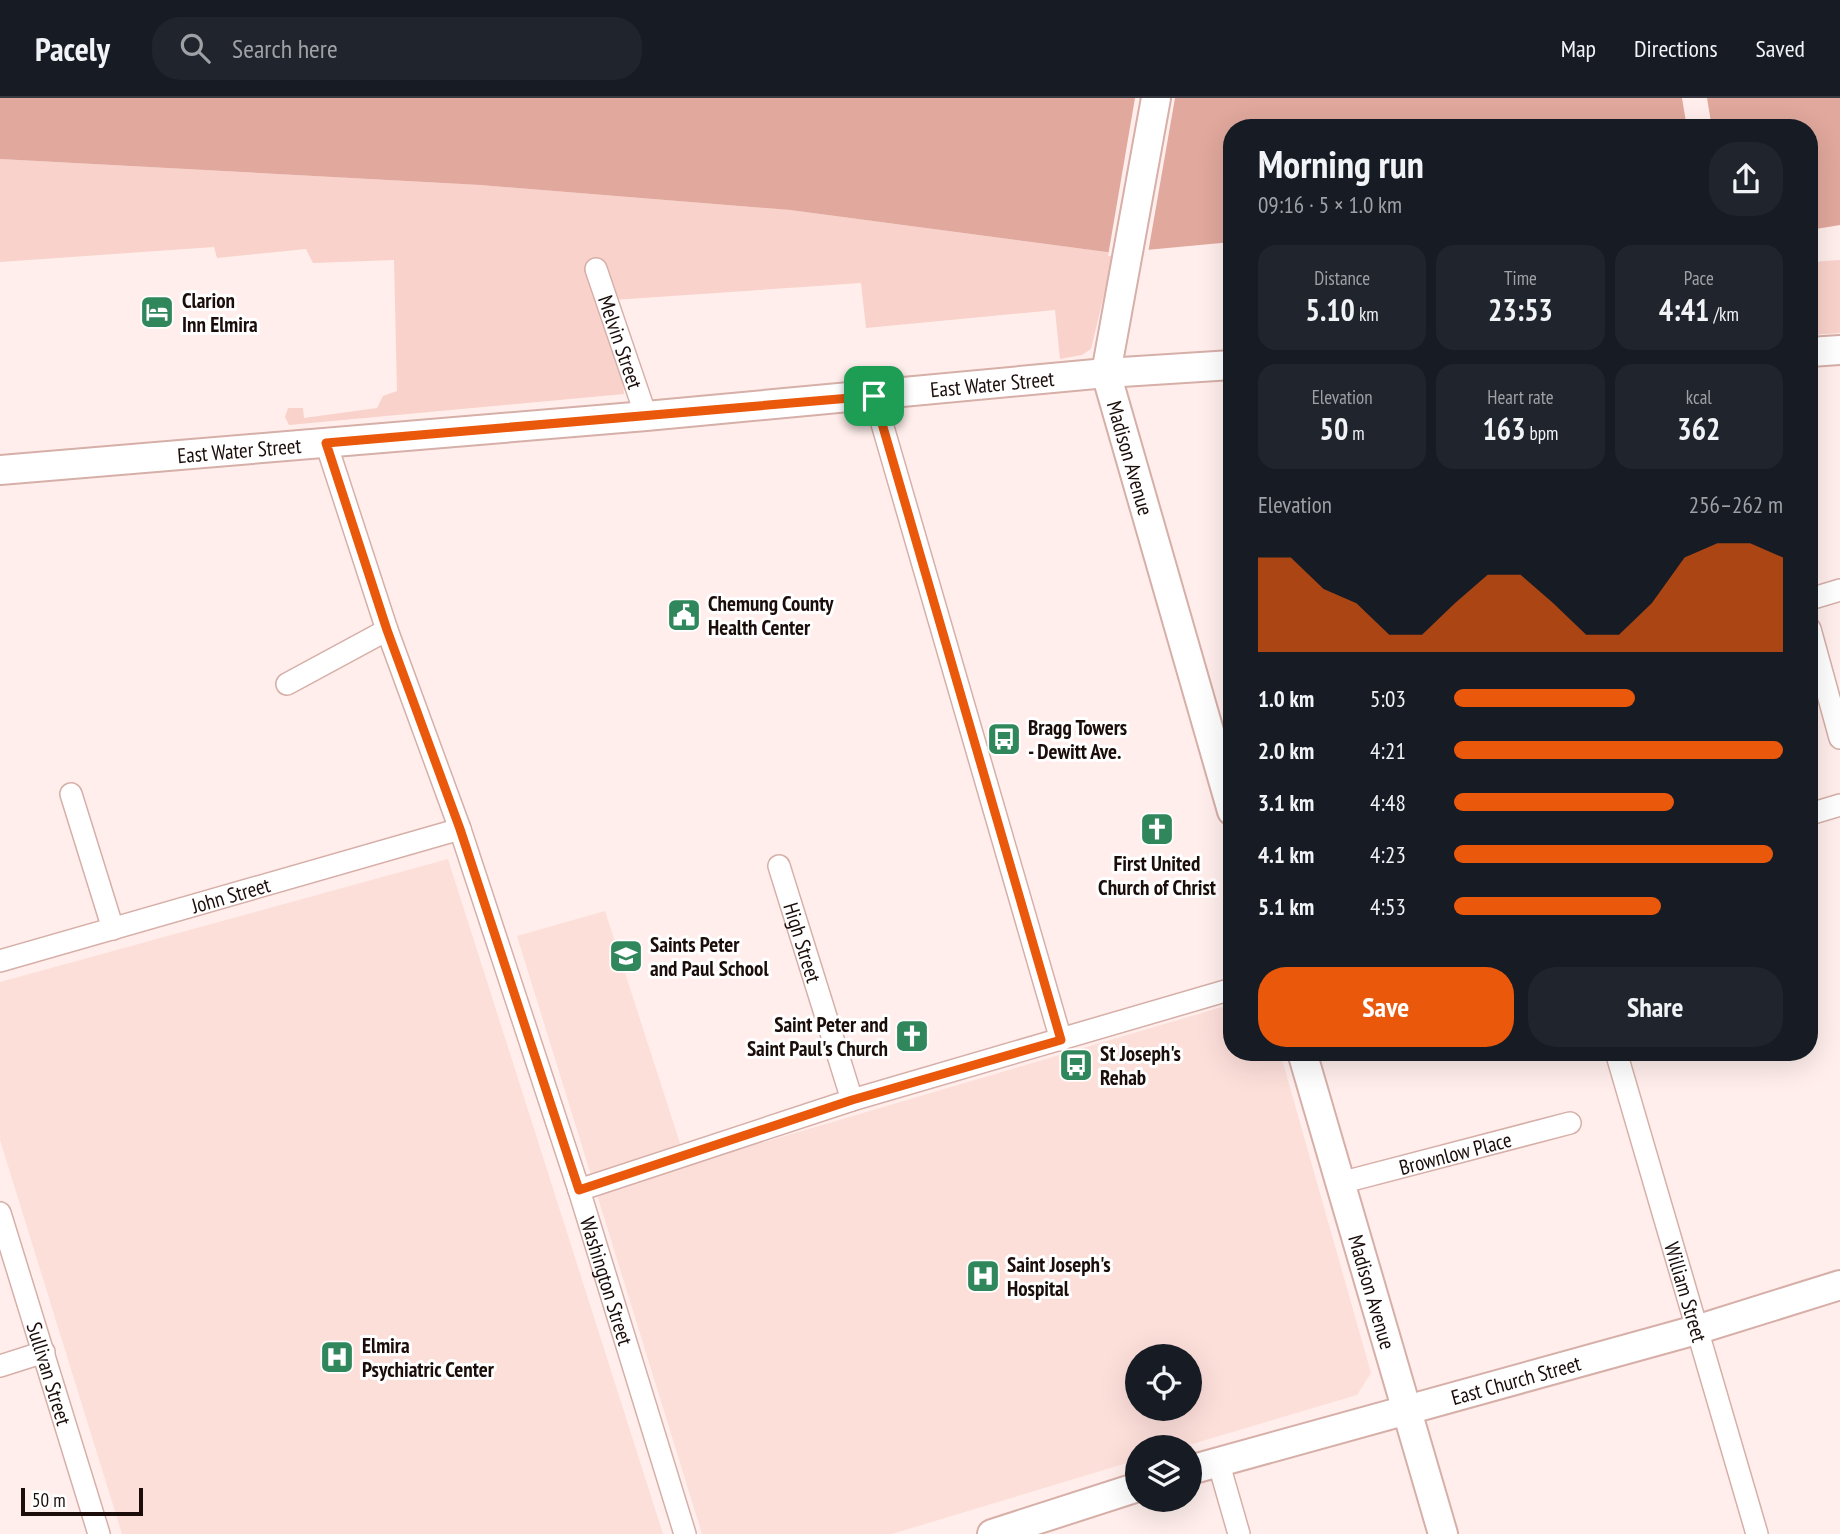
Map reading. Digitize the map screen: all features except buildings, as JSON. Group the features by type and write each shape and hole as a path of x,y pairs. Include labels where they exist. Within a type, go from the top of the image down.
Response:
{"main road":[{"name":"Madison Avenue","path":"1156,98 1106,373 1223,761"},
{"path":"1818,351 1840,350"},
{"name":"East Water Street","path":"0,470 646,416 1106,373 1223,366"},
{"name":"Madison Avenue","path":"1305,1061 1443,1534"},
{"name":"East Church Street","path":"1202,1466 1696,1330 1840,1285"},
{"path":"992,1534 1125,1491"}],"street":[{"name":"Melvin Street","path":"596,269 646,416"},
{"path":"874,396 1061,1040"},
{"name":"Washington Street","path":"326,443 387,630 460,829 579,1190 685,1534"},
{"path":"1818,597 1840,590"},
{"path":"287,684 387,630"},
{"path":"1818,658 1840,738"},
{"path":"71,794 113,929"},
{"path":"1818,812 1840,805"},
{"name":"John Street","path":"0,961 460,829"},
{"name":"High Street","path":"779,866 852,1100"},
{"path":"579,1190 852,1100 1223,992"},
{"name":"William Street","path":"1619,1061 1757,1534"},
{"name":"Brownlow Place","path":"1340,1183 1570,1123"},
{"name":"Sullivan Street","path":"0,1213 99,1534"},
{"path":"0,1366 44,1352"},
{"path":"1218,1461 1239,1534"}],"shaded area":[{"path":"0,98 1840,98 1840,225 1818,229 1818,119 1223,119 1223,243 1114,253 790,210 480,185 0,159"},
{"path":"0,159 480,185 790,210 1114,253 1091,349 1082,355 1060,359 1055,310 866,328 861,283 613,300 588,274 623,383 624,394 289,425 285,417 288,408 303,408 304,418 377,408 383,396 397,391 394,260 313,263 306,249 217,258 214,247 0,262"},
{"path":"1840,260 1840,333 1818,334 1818,261"},
{"name":"Elmira Psychiatric Center","path":"448,859 663,1534 122,1534 0,1140 0,982"},
{"name":"Saint Joseph's Hospital","path":"605,911 687,1165 1223,1007 1223,1061 1283,1061 1371,1373 1357,1395 1202,1441 1202,1435 1125,1435 1125,1464 892,1534 702,1534 517,936"}],"pier":[{"path":"1135,98 1175,98 1148,253 1108,256"},
{"path":"1682,98 1707,98 1710,119 1686,119"}],"place":[{"name":"Clarion Inn Elmira","path":"157,312"},
{"name":"Chemung County Health Center","path":"684,615"},
{"name":"Bragg Towers - Dewitt Ave.","path":"1004,739"},
{"name":"First United Church of Christ","path":"1157,829"},
{"name":"Saints Peter and Paul School","path":"626,956"},
{"name":"Saint Peter and Saint Paul's Church","path":"912,1036"},
{"name":"St Joseph's Rehab","path":"1076,1065"},
{"name":"Saint Joseph's Hospital","path":"983,1276"},
{"name":"Elmira Psychiatric Center","path":"337,1357"}],"route":[{"path":"874,396 1061,1040 852,1100 579,1190 460,829 387,630 326,443 874,396"}]}
